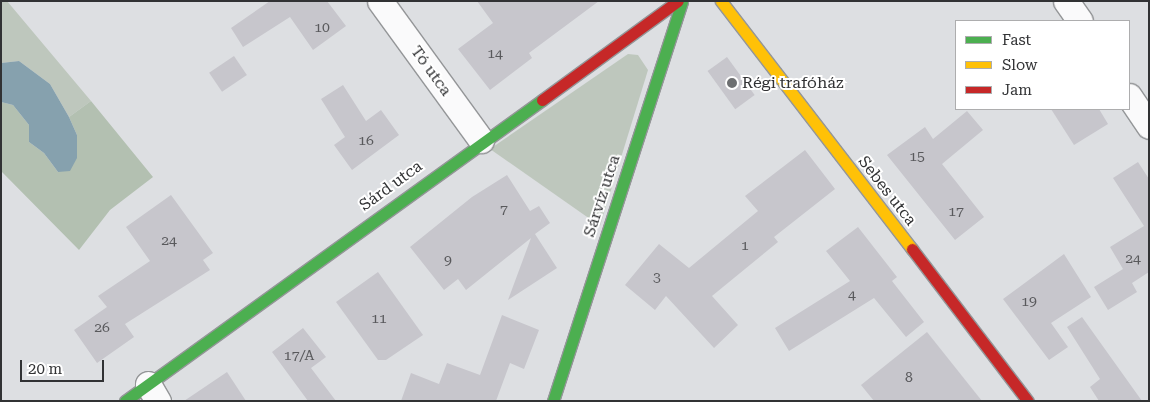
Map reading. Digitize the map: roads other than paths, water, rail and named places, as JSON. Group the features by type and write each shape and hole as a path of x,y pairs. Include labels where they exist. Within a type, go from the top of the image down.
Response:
{"street":[{"name":"Tó utca","path":"380,1 481,140"},
{"name":"Sárd utca","path":"124,401 153,392 481,140 678,1"},
{"name":"Sárvíz utca","path":"553,401 682,1"},
{"name":"Sebes utca","path":"721,1 1028,401"},
{"path":"1066,1 1079,20"},
{"path":"1130,98 1149,126"}],"water":[{"path":"19,61 50,84 69,117 77,135 77,158 70,171 58,172 44,153 29,142 29,125 13,105 1,102 1,63"}],"place":[{"name":"Régi trafóház","path":"732,83"}]}
